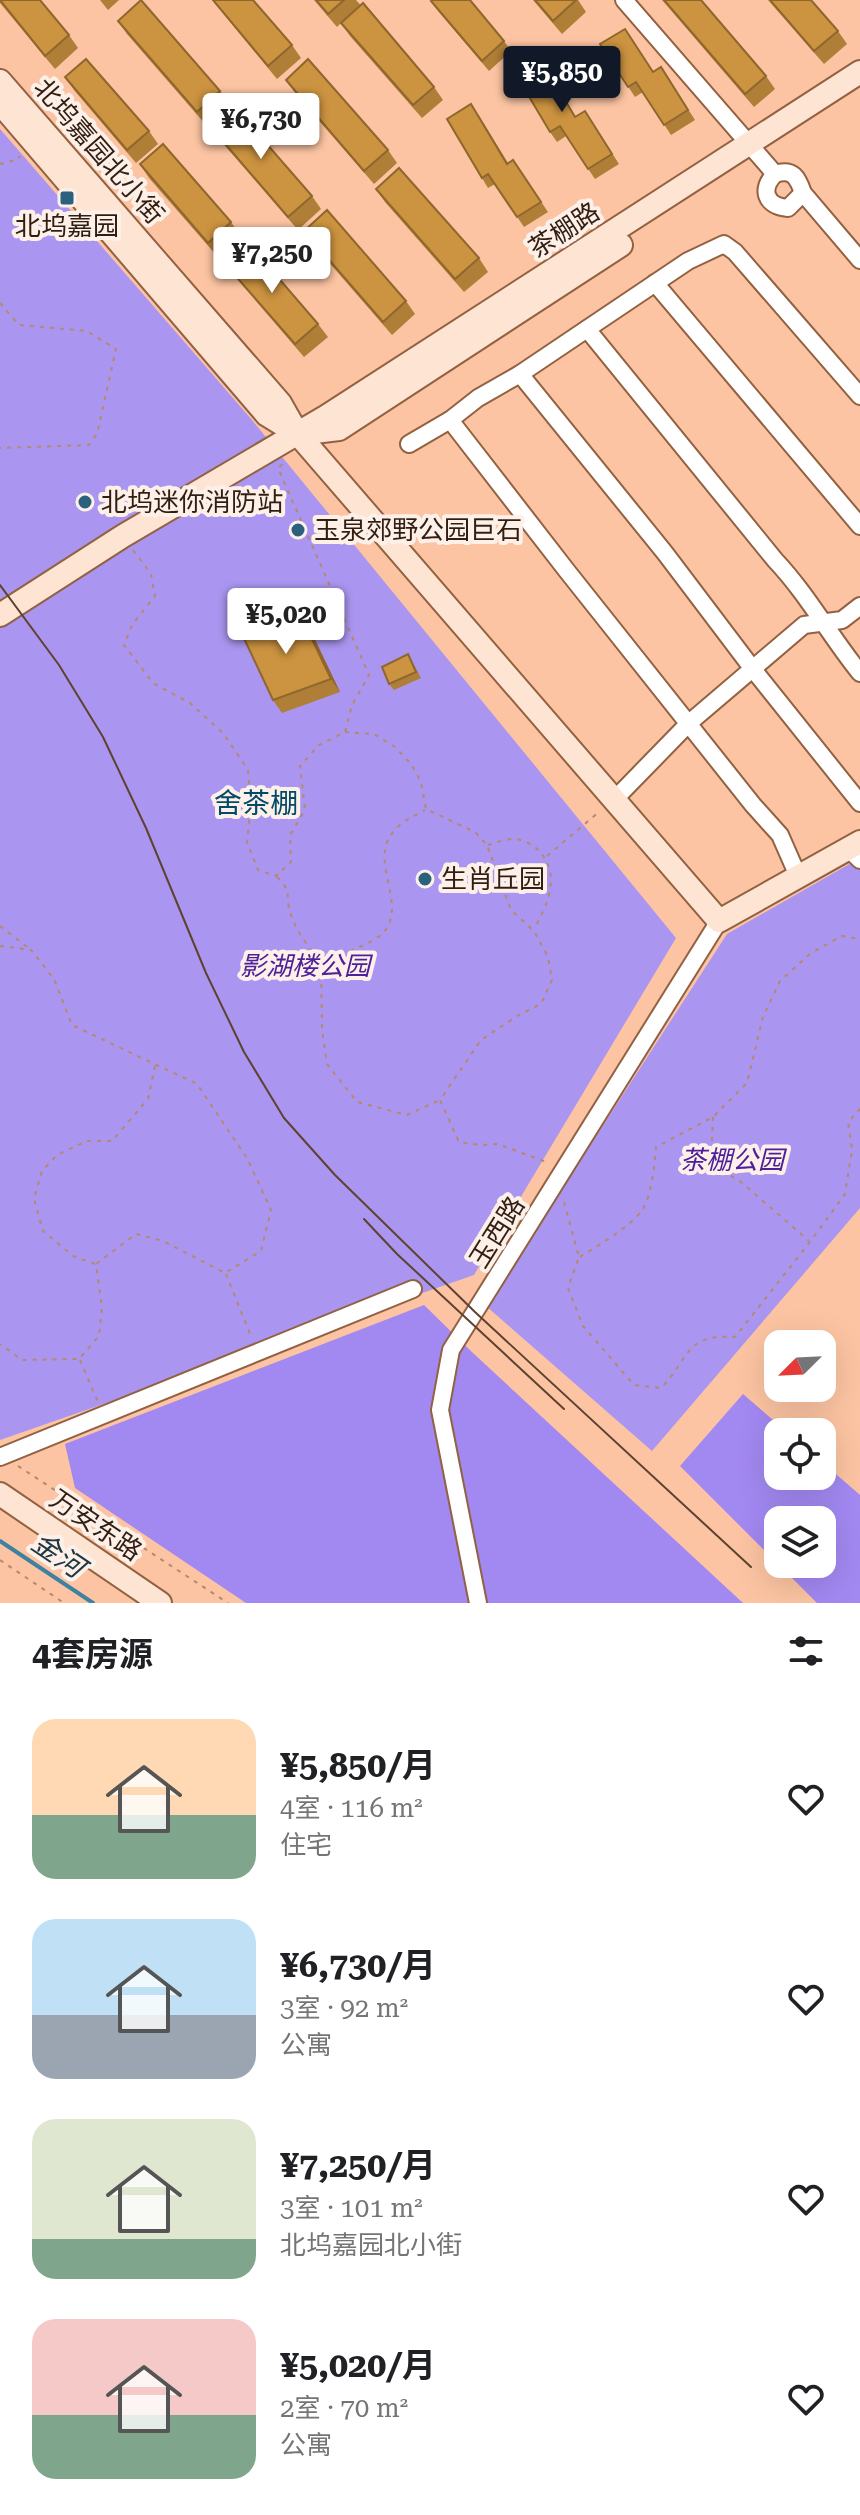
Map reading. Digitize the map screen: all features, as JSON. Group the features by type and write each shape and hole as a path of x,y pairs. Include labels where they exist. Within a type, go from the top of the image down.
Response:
{"street":[{"path":"624,0 775,174"},
{"name":"茶棚路","path":"0,615 123,536 297,433 339,429 754,150 860,72"},
{"name":"北坞嘉园北小街","path":"0,81 280,403 297,433"},
{"name":"茶棚路","path":"754,150 860,91"},
{"name":"北坞嘉园北小街","path":"0,103 267,415 297,433"},
{"path":"803,193 788,208 776,207 767,199 765,189 775,174 784,171 793,173 803,193 860,260"},
{"path":"409,444 450,420 478,398 520,374 688,261 724,244 735,252 860,396"},
{"path":"655,283 860,526"},
{"path":"587,329 796,582 860,673"},
{"path":"520,374 665,553 860,803"},
{"path":"450,420 753,805 780,835 798,876"},
{"path":"297,433 719,921 798,876 856,850"},
{"path":"614,800 689,723 804,625 842,620 860,606"},
{"name":"玉西路","path":"478,1603 440,1410 451,1350 719,921"},
{"path":"1,1457 413,1289"},
{"name":"万安东路","path":"0,1494 160,1603"}],"path":[{"path":"0,163 18,159 31,139"},
{"path":"0,303 19,325 87,331 116,349 97,434 89,445 0,448"},
{"path":"291,458 278,468 369,675 352,705 345,732"},
{"path":"123,536 151,574 155,596 132,625 124,645 153,683 190,703 223,733 248,770 251,803 247,842 258,870 276,876 287,887 290,912 307,945 321,963 322,1030 327,1064 357,1102 407,1115 440,1100 481,1040 541,1004 552,980 548,957 534,931 511,910 487,845 475,832 426,809"},
{"path":"276,876 291,862 290,835 305,810 300,766 319,745 345,732 374,734 395,747 411,764 421,782 426,809"},
{"path":"546,857 614,800"},
{"path":"321,963 366,944 381,935 389,924 392,908 384,851 391,833 404,821 426,809"},
{"path":"487,845 512,839 531,843 546,857 552,872 550,891 534,931"},
{"path":"0,926 31,950 54,979 72,1025 197,1084 247,1158 271,1210 261,1251 225,1273"},
{"path":"579,1257 617,1233 643,1210 654,1172 656,1147 713,1117 747,1083 763,1017 780,981 811,953 842,936 860,939"},
{"path":"0,946 31,950"},
{"path":"96,1264 73,1256 43,1231 34,1199 42,1171 57,1155 87,1141 112,1141 148,1099 155,1065"},
{"path":"440,1100 459,1142 498,1144 564,1169"},
{"path":"562,1197 579,1257 568,1288 583,1326 634,1385 661,1388 676,1373 691,1346 713,1336 735,1337 845,1194 852,1150 848,1122 860,1109"},
{"path":"713,1117 711,1164 741,1182 810,1242"},
{"path":"96,1264 136,1234 163,1241 225,1273 257,1352"},
{"path":"0,1344 22,1360 79,1359 99,1336 102,1308 96,1264"},
{"path":"79,1359 103,1415"},
{"path":"1,1457 228,1603"},
{"path":"0,1560 64,1603"}],"green space":[{"name":"影湖楼公园","path":"0,129 252,420 676,938 474,1275 0,1440"},
{"name":"茶棚公园","path":"860,858 860,1208 652,1451 486,1306 727,934"}],"shaded area":[{"path":"424,1305 743,1603 246,1603 75,1488 65,1444"},
{"path":"743,1394 771,1418 764,1418 764,1490 836,1490 836,1474 860,1495 860,1603 817,1603 792,1578 836,1578 836,1506 764,1506 764,1550 680,1466"}],"building":[{"path":"0,0 40,0 69,35 45,56"},
{"path":"141,0 220,91 197,112 118,21"},
{"path":"213,0 253,0 292,45 268,66"},
{"path":"316,0 344,0 328,14"},
{"path":"433,0 470,0 504,41 482,61"},
{"path":"535,0 576,0 553,21"},
{"path":"664,0 701,0 766,76 745,94"},
{"path":"770,0 811,0 838,31 814,51"},
{"path":"363,3 434,87 413,105 341,23"},
{"path":"625,29 653,72 661,67 688,110 664,125 636,82 628,87 600,44"},
{"path":"540,58 575,117 585,111 612,154 588,169 560,126 550,132 515,73"},
{"path":"86,59 149,131 127,150 65,77"},
{"path":"308,59 388,150 364,171 286,80"},
{"path":"471,104 507,164 513,160 541,202 517,217 488,174 482,178 447,119"},
{"path":"233,105 312,196 288,217 210,126"},
{"path":"163,144 231,222 208,243 140,164"},
{"path":"399,168 479,258 455,279 376,189"},
{"path":"327,210 406,301 383,322 304,231"},
{"path":"250,245 318,324 295,344 227,266"},
{"path":"299,612 331,679 273,700 242,634"},
{"path":"408,654 416,672 389,684 382,667"}],"waterway":[{"name":"金河","path":"0,1541 93,1603"}],"tram line":[{"path":"0,585 59,665 103,737 146,828 206,973 244,1052 284,1118 335,1175 475,1312 751,1567"},
{"path":"364,1219 397,1254 564,1409"}],"place":[{"name":"北坞嘉园","path":"67,198"},
{"name":"北坞迷你消防站","path":"85,502"},
{"name":"玉泉郊野公园巨石","path":"298,530"},
{"name":"生肖丘园","path":"425,879"}],"district":[{"name":"舍茶棚","path":"256,803"}]}
